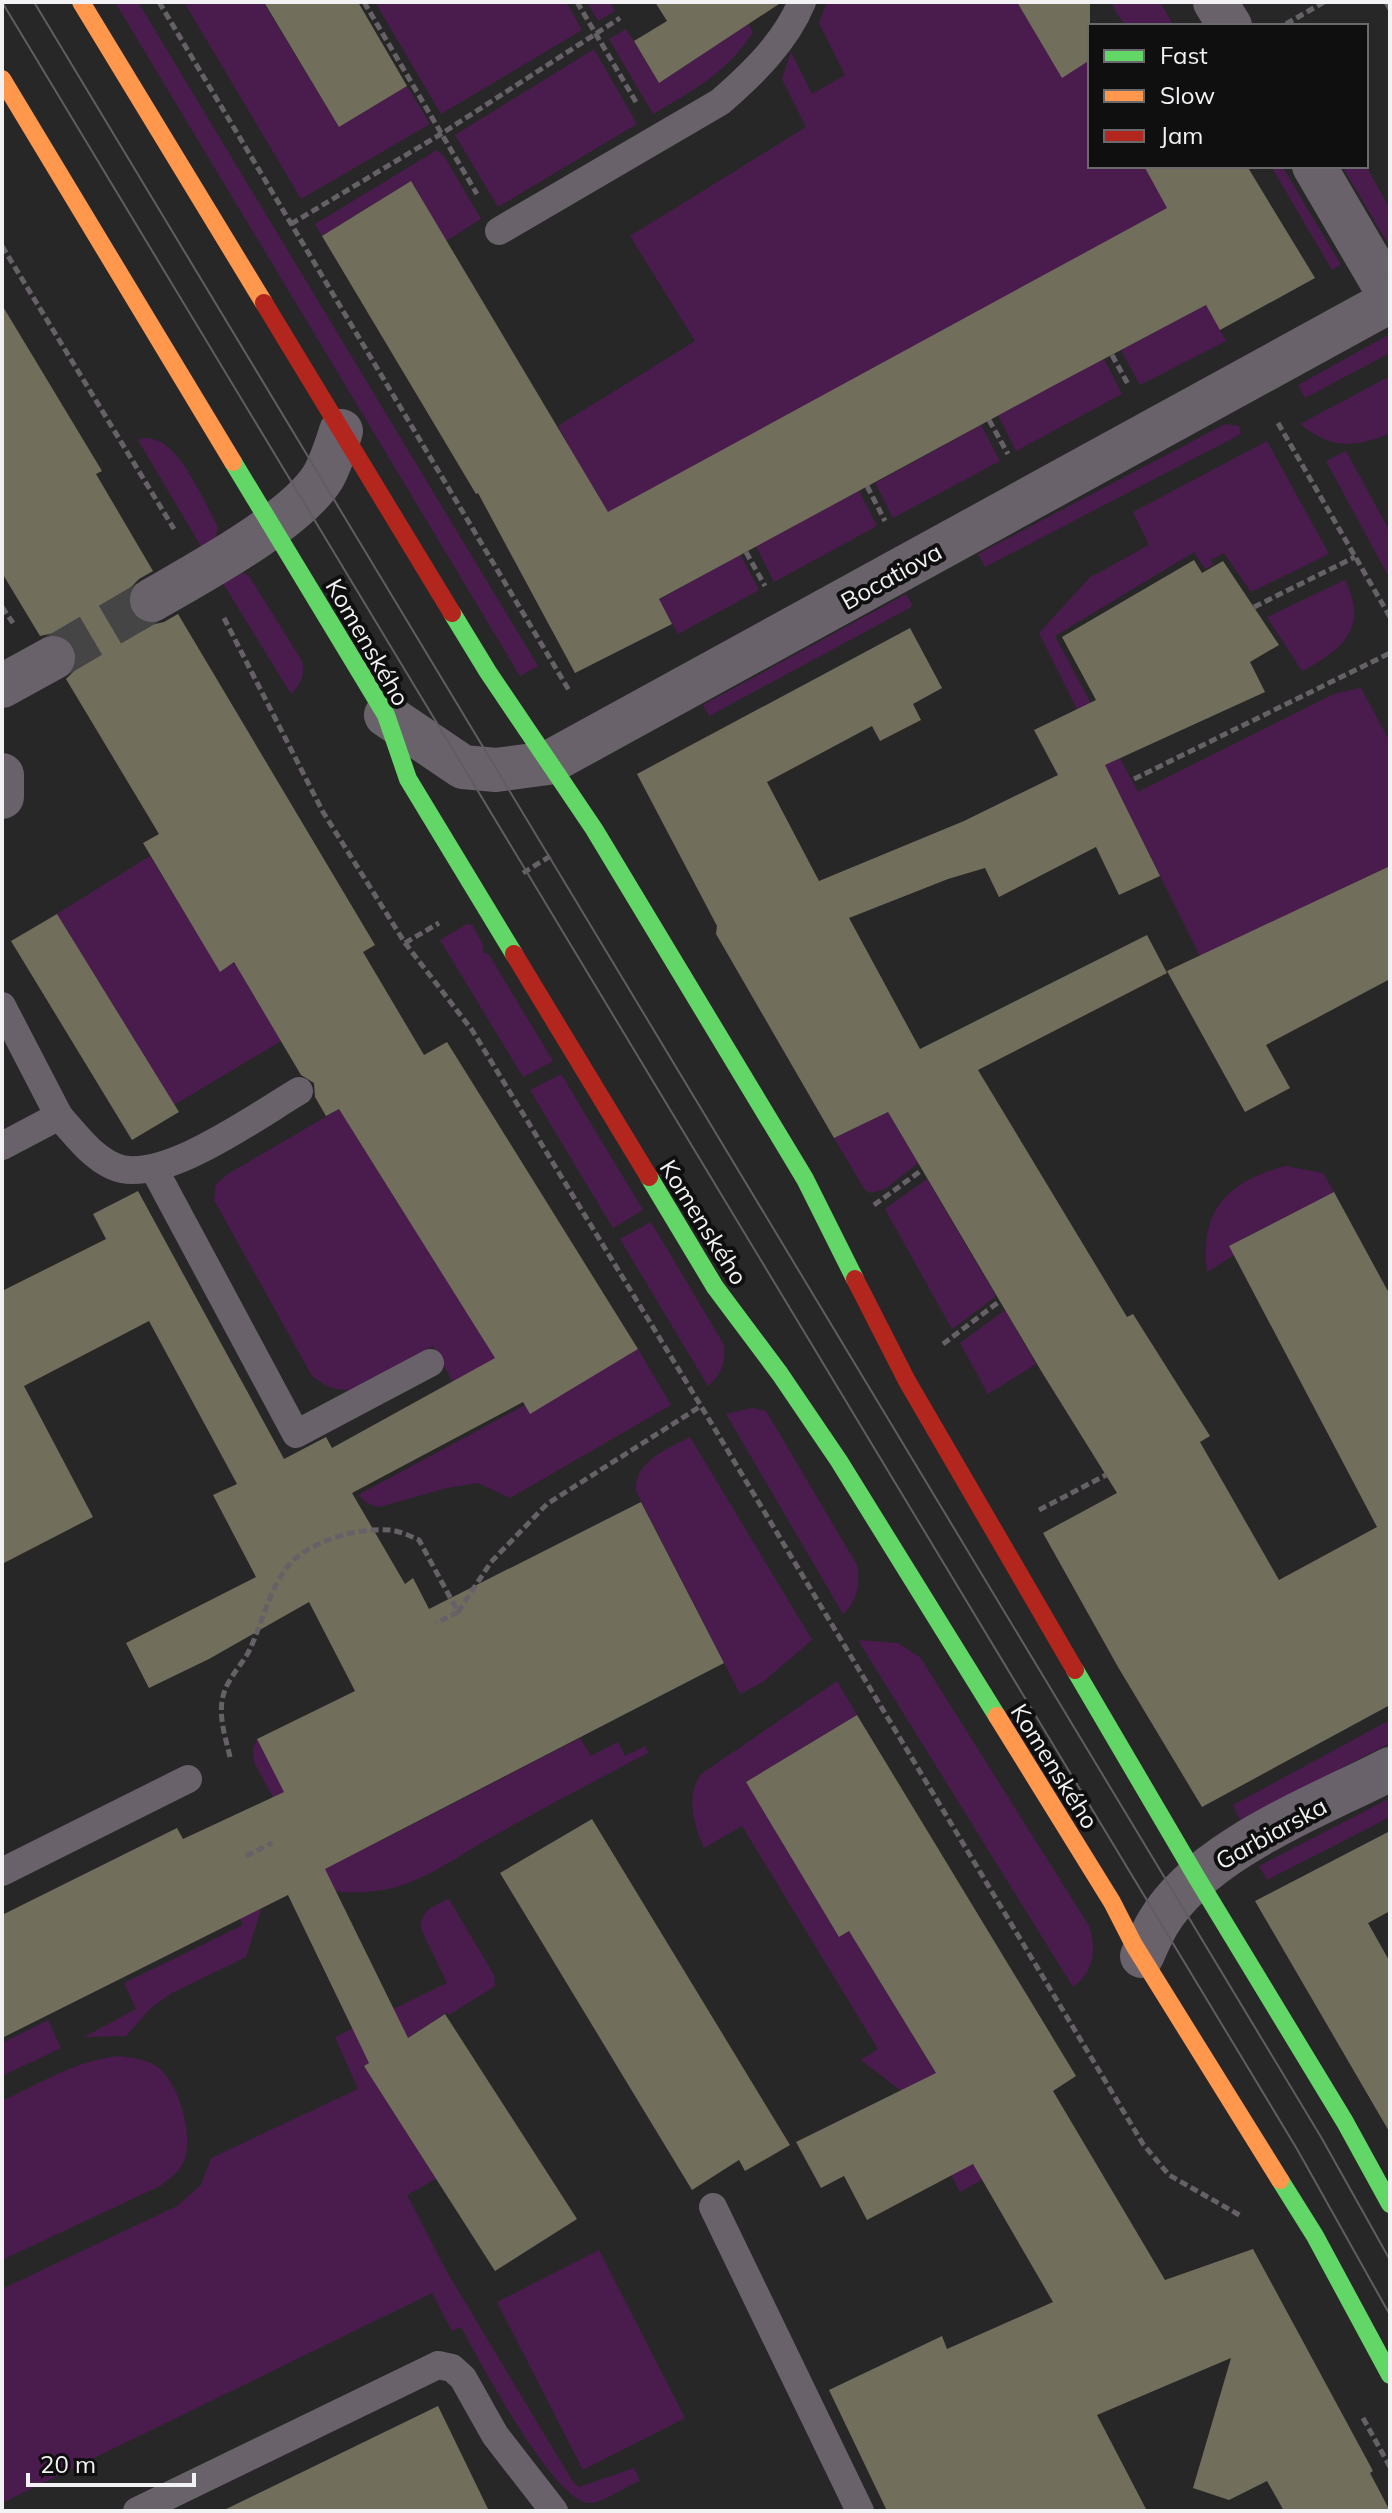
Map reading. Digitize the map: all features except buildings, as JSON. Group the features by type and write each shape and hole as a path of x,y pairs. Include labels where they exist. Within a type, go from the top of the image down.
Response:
{"street":[{"path":"81,2 488,672 594,829 805,1179 907,1381 1197,1878 1345,2122 1390,2204"},
{"path":"1215,2 1229,24"},
{"name":"Komenského","path":"2,79 386,715 408,779 695,1256 839,1461 1315,2236 1390,2375"},
{"path":"1315,168 1390,298"},
{"name":"Bocatiova","path":"386,715 463,767 496,770 548,763 1390,298"},
{"path":"152,600 201,572 303,501 322,479 341,431"},
{"path":"2,686 53,658"},
{"path":"2,775 2,797"},
{"name":"Garbiarska","path":"1142,1956 1159,1921 1197,1878 1229,1851 1390,1769"}],"lane":[{"path":"499,231 720,102 776,47 802,2"},
{"path":"2,1006 59,1116 92,1153 115,1168 138,1172 154,1169 196,1152 299,1091"},
{"path":"2,1146 59,1116"},
{"path":"154,1169 296,1434 430,1363"},
{"path":"2,1872 188,1779"},
{"path":"713,2207 860,2511"},
{"path":"137,2511 438,2365 452,2368 463,2378 495,2435 554,2511"}],"path":[{"path":"159,2 597,738"},
{"path":"364,2 499,231"},
{"path":"577,2 657,137"},
{"path":"1286,24 1324,2"},
{"path":"1386,2 1390,9"},
{"path":"291,224 441,134 620,18"},
{"path":"2,246 201,572 323,812 405,943 472,1030 1143,2144 1169,2175 1248,2221"},
{"path":"1112,355 1130,388"},
{"path":"1265,430 1291,415"},
{"path":"989,420 1014,466"},
{"path":"1278,423 1390,617"},
{"path":"867,486 891,532"},
{"path":"746,552 771,597"},
{"path":"1254,607 1355,557"},
{"path":"1134,779 1390,653"},
{"path":"866,1211 922,1170"},
{"path":"942,1345 1000,1301"},
{"path":"436,1623 458,1612 491,1562 547,1504 701,1406"},
{"path":"1034,1513 1106,1475"},
{"path":"230,1757 219,1712 227,1683 249,1653 271,1594 286,1567 307,1551 346,1533 368,1530 393,1530 419,1540 458,1612"},
{"path":"246,1856 272,1843"},
{"path":"1359,2411 1390,2467"}],"shaded area":[{"path":"115,2 138,2 538,666 520,676"},
{"path":"184,2 263,2 339,127 407,86 430,124 301,199"},
{"path":"375,2 566,2 582,30 441,114"},
{"path":"587,2 610,2 615,11 598,21"},
{"path":"827,2 1017,2 1062,77 1088,61 1088,168 1145,168 1168,208 612,520 563,447 568,444 558,426 695,341 630,236 806,127 782,79 791,52 812,94 845,75 819,23"},
{"path":"1110,2 1160,2 1173,24 1124,24"},
{"path":"748,24 753,32 733,58 695,89 653,114 609,39 626,29 659,83"},
{"path":"594,49 637,124 498,207 455,135"},
{"path":"437,150 444,156 481,219 446,241 411,181 322,236 315,224"},
{"path":"1272,168 1283,168 1341,265 1332,270"},
{"path":"1343,168 1367,168 1390,209 1390,247"},
{"path":"1206,305 1226,341 1140,385 1121,350"},
{"path":"1390,334 1390,353 1305,398 1298,385"},
{"path":"1104,359 1122,394 1016,451 998,415"},
{"path":"1390,376 1390,434 1365,442 1343,444 1323,438 1300,424"},
{"path":"1225,424 1239,426 1241,434 985,567 978,554"},
{"path":"981,425 1000,461 893,518 875,483"},
{"path":"146,438 169,448 189,473 218,527 215,541 202,548 138,440"},
{"path":"1267,441 1329,554 1251,592 1224,553 1211,560 1213,565 1205,569 1194,552 1055,636 1138,792 1334,694 1361,688 1390,742 1390,866 1200,956 1039,633 1092,575 1149,545 1133,512"},
{"path":"1346,451 1390,532 1390,579 1326,461"},
{"path":"859,491 877,526 774,582 756,546"},
{"path":"740,554 759,590 678,634 659,600"},
{"path":"241,572 249,576 302,661 301,679 291,694 221,580"},
{"path":"1345,580 1354,612 1348,636 1329,655 1302,671 1267,617"},
{"path":"906,594 913,606 709,716 703,705"},
{"path":"150,856 220,971 234,962 281,1041 174,1105 57,914"},
{"path":"467,924 472,925 485,954 488,953 553,1061 523,1077 440,940"},
{"path":"561,1074 643,1210 613,1228 530,1090"},
{"path":"339,1109 523,1402 477,1426 433,1346 350,1390 330,1387 312,1376 214,1200 216,1184 228,1174"},
{"path":"888,1112 918,1163 885,1189 870,1193 865,1190 834,1138"},
{"path":"1285,1166 1323,1173 1334,1192 1230,1246 1234,1255 1207,1272 1208,1231 1222,1201 1247,1180"},
{"path":"927,1179 996,1296 952,1329 885,1209"},
{"path":"651,1222 724,1345 722,1368 708,1386 620,1239"},
{"path":"1005,1310 1036,1364 988,1394 960,1343"},
{"path":"638,1349 671,1405 510,1498 478,1483 447,1488 379,1507 368,1504 358,1495 525,1405 530,1413"},
{"path":"753,1408 766,1411 857,1565 857,1592 843,1614 726,1414"},
{"path":"690,1437 812,1640 763,1682 740,1694 636,1491 641,1471 654,1457"},
{"path":"858,1640 898,1643 920,1657 1089,1926 1093,1943 1092,1960 1073,1987"},
{"path":"837,1681 857,1715 746,1782 839,1937 849,1931 976,2139 982,2180 960,2192 904,2093 861,2060 878,2049 742,1826 704,1848 694,1820 693,1792 701,1774"},
{"path":"1390,1720 1390,1743 1240,1820 1233,1805"},
{"path":"580,1738 591,1756 618,1742 625,1756 645,1746 648,1753 422,1877 396,1887 359,1892 322,1888 254,1762 253,1748 257,1739 322,1866 386,1838"},
{"path":"1390,1798 1390,1817 1267,1880 1259,1866"},
{"path":"265,1897 246,1957 172,1993 151,2008 126,2036 84,2037 136,2009 124,1983 243,1925 237,1912"},
{"path":"449,1899 494,1975 495,1986 449,2015 447,2012 362,2068 366,2068 436,2179 407,2195 447,2272 573,2482 579,2487 634,2468 640,2481 590,2503 575,2497 557,2481 500,2397 461,2327 452,2331 432,2293 2,2503 2,2289 177,2206 201,2185 211,2158 358,2089 335,2037 447,1983 421,1929 426,1913"},
{"path":"48,2020 61,2048 2,2076 2,2043"},
{"path":"118,2056 151,2063 167,2076 186,2124 187,2148 183,2163 160,2186 2,2260 2,2101 73,2068"},
{"path":"599,2250 685,2418 583,2470 497,2302"}],"tunnel":[{"path":"53,658 152,600"}],"tram line":[{"path":"2,2 1297,2149 1390,2315"},
{"path":"34,2 1321,2137 1390,2260"}],"traffic: fast":[{"path":"233,462 386,715 408,779 514,954"},
{"path":"452,613 594,829 805,1179 855,1279"},
{"path":"649,1177 715,1287 780,1374 839,1461 997,1716"},
{"path":"1075,1670 1345,2122 1390,2204"},
{"path":"1280,2180 1315,2236 1390,2375"}],"traffic: slow":[{"path":"81,2 264,303"},
{"path":"2,79 233,462"},
{"path":"997,1716 1280,2180"}],"traffic: jam":[{"path":"264,303 452,613"},
{"path":"514,954 649,1177"},
{"path":"855,1279 907,1381 1075,1670"}]}
